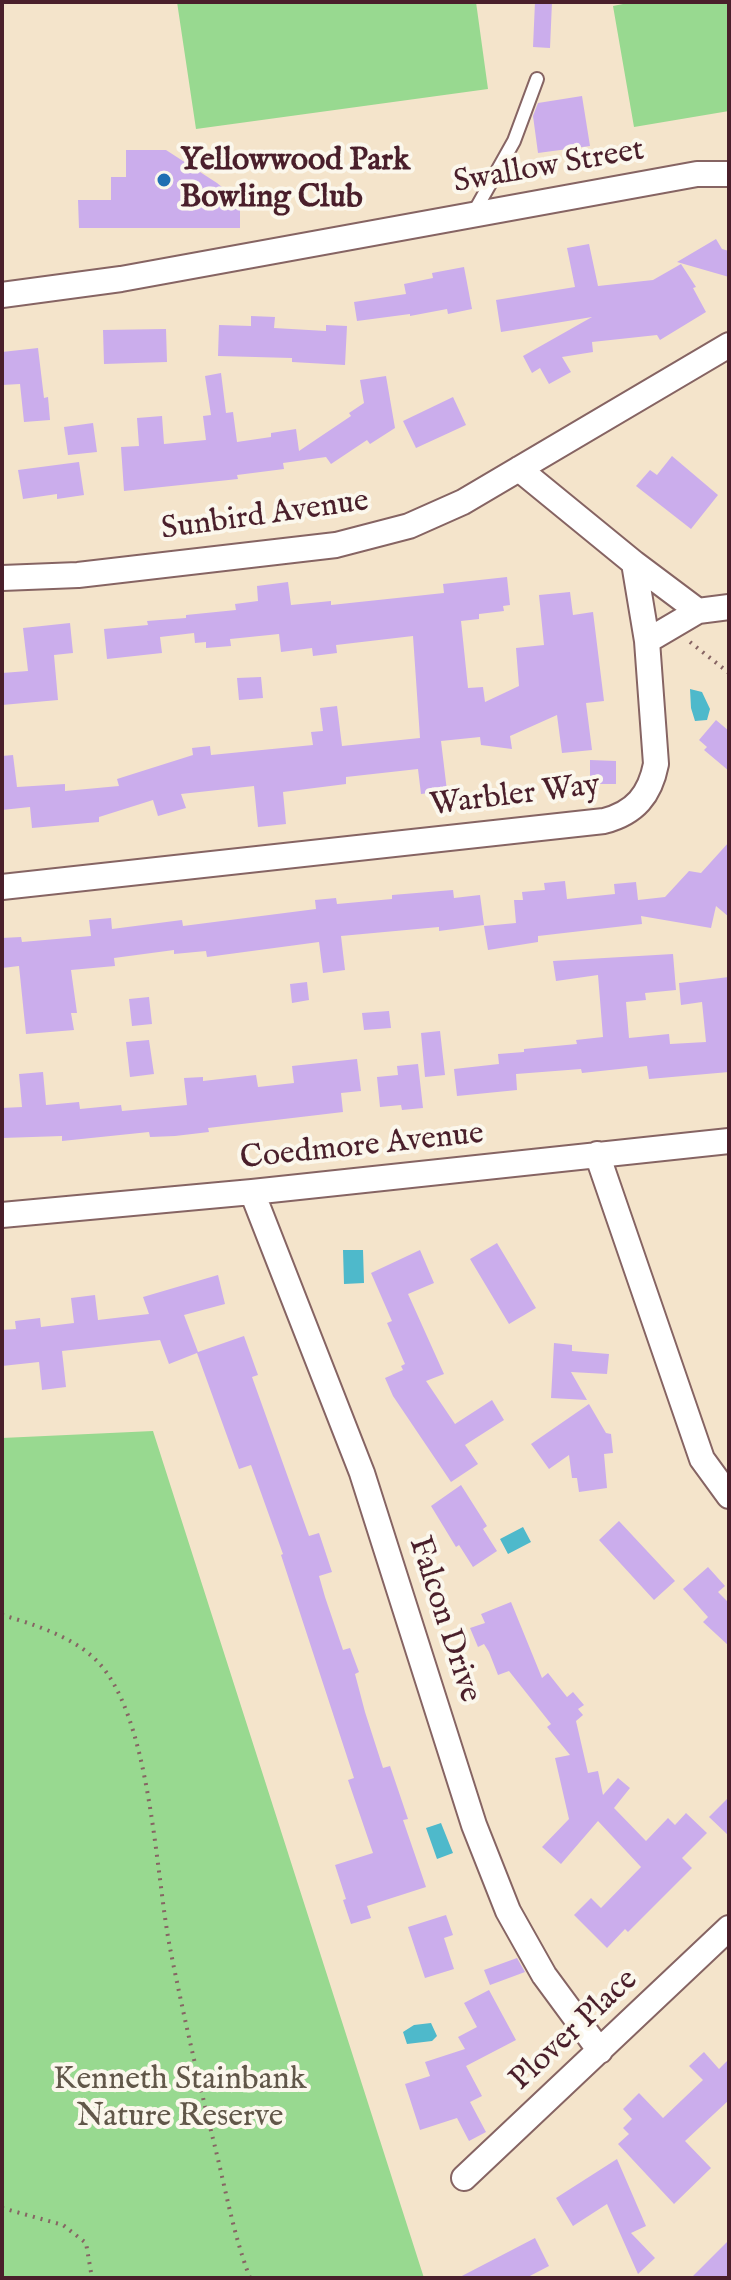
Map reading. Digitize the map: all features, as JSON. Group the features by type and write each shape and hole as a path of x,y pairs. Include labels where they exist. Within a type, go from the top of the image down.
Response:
{"street":[{"name":"Swallow Street","path":"2,295 121,279 697,174 729,174"},
{"name":"Sunbird Avenue","path":"2,578 78,575 336,545 435,516 729,345"},
{"path":"519,469 698,611"},
{"name":"Warbler Way","path":"2,887 618,817 645,797 656,764 647,641 634,563"},
{"path":"647,641 698,611 729,607"},
{"name":"Coedmore Avenue","path":"2,1215 252,1192 729,1141"},
{"path":"597,1154 702,1459 729,1496"},
{"name":"Falcon Drive","path":"252,1192 362,1473 474,1825 508,1911 544,1975 600,2051"},
{"name":"Plover Place","path":"464,2178 729,1928"}],"lane":[{"path":"473,214 514,141 537,79"}],"path":[{"path":"672,627 729,673"},
{"path":"2,1615 68,1640 95,1659 125,1705 146,1783 170,1947 205,2109 240,2253 250,2278"},
{"path":"2,2208 63,2225 86,2243 92,2278"}],"green space":[{"path":"177,2 476,2 488,89 196,129"},
{"path":"633,2 729,2 729,111 634,127 613,6"},
{"name":"Kenneth Stainbank Nature Reserve","path":"153,1431 424,2278 2,2278 2,1438"}],"water":[{"path":"690,689 702,692 710,709 707,720 695,721"},
{"path":"343,1250 363,1250 364,1283 344,1284"},
{"path":"523,1527 531,1542 508,1554 500,1539"},
{"path":"441,1823 453,1853 437,1859 426,1828"},
{"path":"431,2023 437,2036 432,2041 407,2044 403,2032 414,2025"}],"building":[{"path":"535,2 552,2 550,48 533,47"},
{"path":"582,96 590,146 538,153 533,116 538,103"},
{"path":"126,150 166,150 217,183 240,202 240,228 79,228 78,200 111,200 111,177 126,177"},
{"path":"716,239 722,249 729,251 729,277 677,262"},
{"path":"589,244 598,286 653,280 681,264 696,287 693,288 706,312 660,340 657,335 592,342 593,352 562,357 571,372 549,384 540,368 532,373 523,356 592,317 501,332 496,300 575,287 567,248"},
{"path":"464,267 472,309 448,314 447,309 357,321 354,302 406,294 404,284 433,278 432,273"},
{"path":"251,316 275,317 274,328 326,331 326,325 347,326 345,365 292,362 292,358 218,356 219,325 251,326"},
{"path":"166,329 167,362 104,364 103,330"},
{"path":"38,348 50,420 24,422 20,384 2,385 2,352"},
{"path":"221,373 226,413 233,412 237,442 271,437 271,433 296,429 299,451 351,416 349,413 364,403 360,380 386,376 395,428 370,444 367,440 331,464 326,457 283,463 284,469 237,475 238,479 124,491 121,447 139,446 137,418 162,416 164,444 206,440 203,416 211,415 205,376"},
{"path":"453,397 466,425 416,448 403,421"},
{"path":"93,423 97,452 68,455 64,427"},
{"path":"672,456 718,495 691,529 636,486 650,470 657,475"},
{"path":"79,462 84,495 57,499 57,494 23,499 18,470"},
{"path":"507,577 510,605 503,606 504,611 479,614 479,619 461,621 468,688 483,687 485,702 519,686 516,648 544,645 539,595 570,592 573,615 593,612 604,701 586,703 592,750 562,753 557,715 510,736 512,749 481,745 480,737 441,741 447,791 421,794 418,769 346,777 346,784 283,792 286,824 258,827 254,786 181,794 186,808 158,816 153,800 99,817 99,822 32,828 30,807 2,810 2,756 13,755 17,787 65,784 65,791 119,786 117,779 193,755 192,748 210,746 211,755 313,745 311,732 323,731 320,708 337,706 342,746 420,738 413,636 336,645 337,653 313,656 312,648 281,652 279,634 230,639 231,646 206,648 206,642 195,643 194,633 160,637 162,653 107,659 104,629 236,610 235,604 258,601 257,586 288,582 291,605 331,601 331,605 444,593 443,584"},
{"path":"70,623 73,653 54,655 58,700 2,705 2,673 28,671 23,628"},
{"path":"261,677 263,698 239,700 237,678"},
{"path":"716,720 729,731 729,771 704,750 707,747 699,740"},
{"path":"590,760 616,761 616,784 590,784"},
{"path":"729,842 729,917 716,906 711,928 641,916 642,924 538,936 538,942 488,950 484,926 516,923 514,900 523,900 522,892 545,890 544,883 565,881 567,899 615,894 614,884 636,882 638,900 665,897 689,871 701,873"},
{"path":"453,890 454,898 480,895 484,925 439,931 439,927 341,936 345,970 323,973 319,942 207,957 206,951 174,954 174,950 114,958 115,966 71,970 77,1013 71,1013 74,1030 26,1034 19,966 2,968 2,938 21,937 22,942 91,936 89,920 111,918 112,929 182,920 183,926 316,909 315,900 336,898 337,904"},
{"path":"673,954 676,990 645,993 646,1000 626,1002 629,1038 669,1034 670,1044 706,1042 702,1002 681,1005 679,983 729,977 729,1072 649,1079 647,1066 582,1073 581,1069 516,1074 517,1090 457,1096 454,1069 499,1064 498,1054 577,1044 576,1040 603,1037 598,975 556,981 553,961"},
{"path":"307,982 309,1000 292,1003 290,984"},
{"path":"149,997 152,1024 132,1026 129,999"},
{"path":"389,1011 391,1028 364,1030 362,1013"},
{"path":"440,1031 445,1075 425,1077 421,1033"},
{"path":"149,1040 154,1074 130,1077 126,1042"},
{"path":"357,1059 361,1091 341,1093 343,1112 208,1128 209,1132 175,1136 150,1137 149,1132 62,1141 62,1136 2,1138 2,1108 22,1107 19,1074 43,1072 46,1105 79,1102 80,1109 121,1105 122,1111 187,1105 184,1078 203,1077 203,1081 256,1075 258,1087 294,1083 292,1066"},
{"path":"418,1064 423,1108 402,1110 401,1105 380,1107 377,1077 398,1075 397,1066"},
{"path":"497,1243 536,1308 509,1324 470,1259"},
{"path":"420,1250 434,1283 408,1294 444,1374 426,1381 455,1424 492,1400 504,1420 465,1445 478,1464 451,1482 393,1396 385,1378 403,1370 401,1366 405,1364 387,1323 392,1321 371,1273"},
{"path":"218,1275 225,1304 184,1315 198,1352 244,1336 258,1375 252,1377 309,1536 319,1533 332,1572 319,1576 325,1597 343,1650 350,1648 359,1672 355,1674 365,1712 383,1768 390,1766 408,1819 403,1820 426,1887 367,1906 371,1918 351,1924 335,1865 373,1853 348,1780 354,1778 283,1554 251,1465 239,1469 197,1353 169,1364 160,1340 62,1351 66,1387 42,1390 39,1362 2,1366 2,1330 16,1329 15,1321 40,1318 41,1327 74,1323 71,1298 95,1295 98,1320 149,1314 143,1297"},
{"path":"554,1343 572,1345 572,1351 609,1354 607,1374 571,1372 587,1400 551,1398"},
{"path":"589,1404 606,1433 611,1434 613,1453 604,1454 607,1488 579,1492 577,1478 572,1478 569,1455 549,1469 531,1444"},
{"path":"461,1485 487,1526 483,1529 497,1551 473,1567 459,1545 456,1547 431,1506"},
{"path":"619,1521 675,1581 654,1600 599,1540"},
{"path":"708,1567 725,1586 718,1592 729,1603 729,1646 703,1622 708,1617 683,1589"},
{"path":"511,1602 542,1678 548,1673 567,1697 573,1692 584,1705 578,1709 583,1715 576,1721 588,1773 598,1771 603,1795 618,1778 630,1788 614,1808 646,1841 668,1818 675,1825 686,1813 707,1833 682,1858 692,1868 628,1932 625,1929 607,1948 574,1915 591,1898 601,1908 641,1867 598,1821 561,1864 542,1847 569,1819 555,1758 570,1755 547,1727 551,1724 509,1671 498,1675 489,1652 484,1644 478,1647 470,1628 485,1623 481,1614"},
{"path":"729,1797 729,1836 709,1817"},
{"path":"446,1915 453,1935 444,1938 454,1969 425,1978 408,1927"},
{"path":"517,1958 525,1972 490,1985 484,1970"},
{"path":"489,1990 516,2040 466,2066 482,2096 470,2102 486,2132 469,2141 457,2118 420,2130 405,2084 430,2076 425,2062 465,2049 458,2037 477,2027 464,2003"},
{"path":"704,2052 719,2069 729,2059 729,2100 685,2141 711,2168 674,2204 618,2144 629,2134 623,2128 632,2119 623,2109 639,2093 663,2118 703,2080 689,2066"},
{"path":"617,2159 646,2226 631,2233 655,2258 638,2274 607,2204 573,2226 556,2198"},
{"path":"535,2238 549,2266 526,2278 458,2278"},
{"path":"729,2240 729,2278 691,2278"}],"place":[{"name":"Yellowwood Park Bowling Club","path":"164,180"}]}
